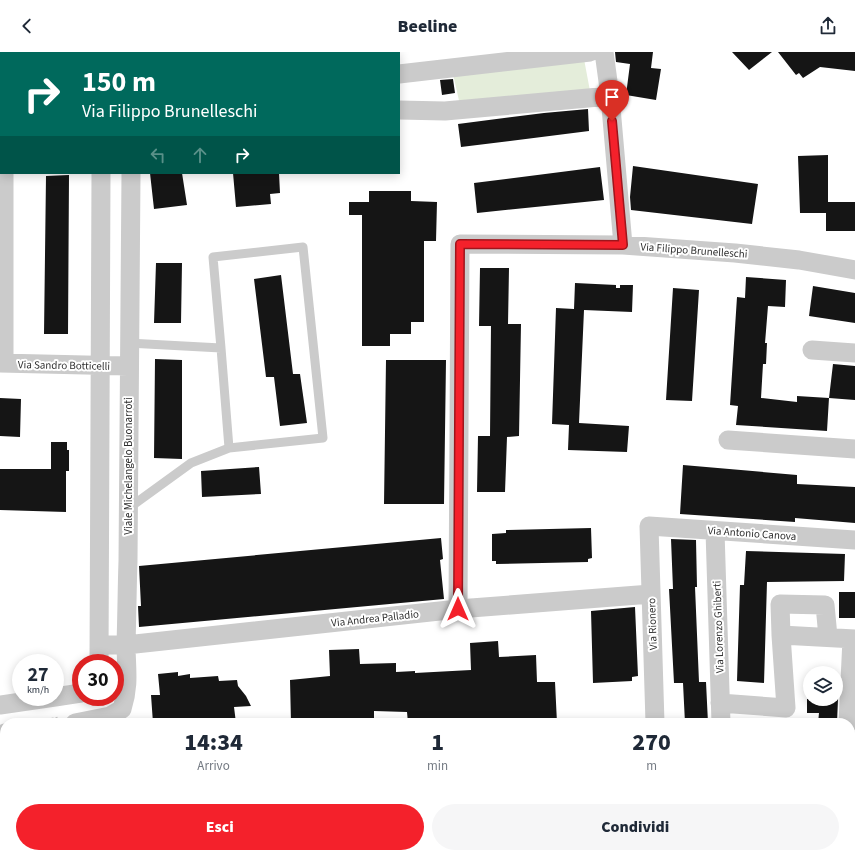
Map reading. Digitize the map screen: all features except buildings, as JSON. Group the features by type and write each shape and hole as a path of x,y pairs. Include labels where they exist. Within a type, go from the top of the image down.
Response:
{"street":[{"path":"400,74 590,52"},
{"path":"604,52 610,96 623,245"},
{"path":"400,110 445,111 610,96"},
{"path":"2,363 4,174"},
{"path":"99,654 101,174"},
{"name":"Viale Michelangelo Buonarroti","path":"100,718 110,716 122,709 127,694 128,343 131,174"},
{"name":"Via Filippo Brunelleschi","path":"458,609 460,244 623,245 735,252 799,260 855,270"},
{"path":"812,350 855,353"},
{"name":"Via Sandro Botticelli","path":"2,363 128,366"},
{"path":"728,440 855,449"},
{"name":"Via Antonio Canova","path":"649,526 855,540"},
{"name":"Via Rionero","path":"649,526 655,718"},
{"name":"Via Lorenzo Ghiberti","path":"715,531 721,718"},
{"name":"Via Andrea Palladio","path":"99,654 126,645 458,609 651,594"},
{"path":"720,703 786,708 780,604 825,605 828,637"},
{"path":"781,635 854,639 848,718"},
{"path":"0,705 12,703"}],"lane":[{"path":"128,509 191,463 229,448 323,438 303,247 213,257 229,448"},
{"path":"128,343 221,348"}],"green space":[{"path":"584,59 590,91 460,105 453,74"}],"route":[{"path":"458,609 460,244 623,245 612,121"}]}
